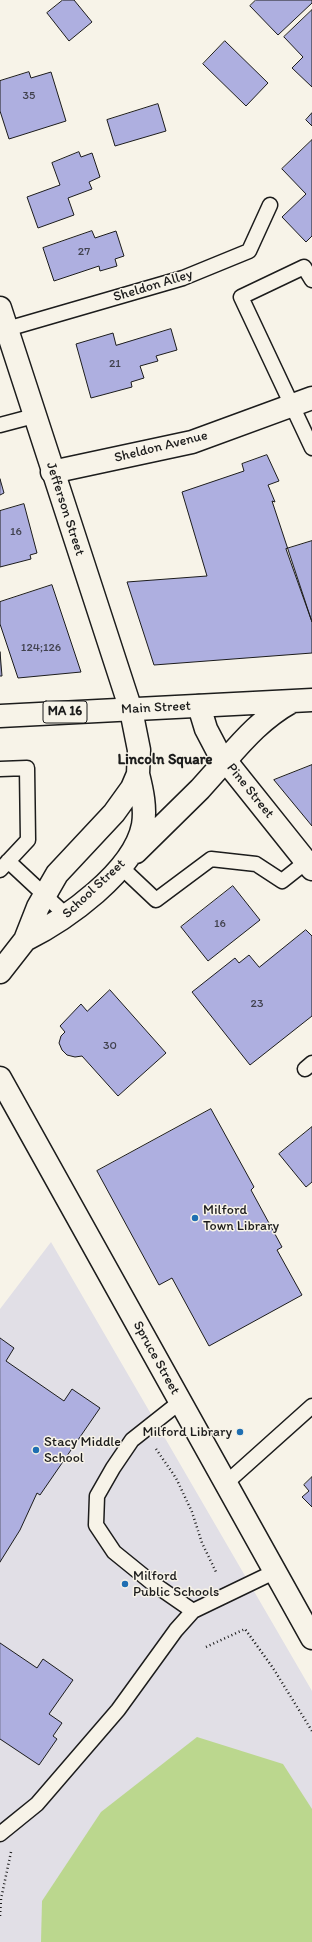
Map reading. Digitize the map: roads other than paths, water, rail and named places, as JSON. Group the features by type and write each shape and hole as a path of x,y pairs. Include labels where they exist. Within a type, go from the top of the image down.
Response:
{"street":[{"name":"Jefferson Street","path":"0,308 52,472 131,710"},
{"name":"Sheldon Avenue","path":"52,472 192,442 255,420 302,401"},
{"name":"Main Street","path":"0,716 303,700"},
{"path":"121,867 196,794 258,725 275,712 303,700"},
{"name":"Pine Street","path":"199,706 206,729 217,750 309,866"},
{"name":"School Street","path":"25,940 67,916 121,867 132,852 143,825 143,800 138,774 139,750 131,710"},
{"name":"School Street","path":"0,972 25,940 44,894 65,864 106,822 127,797 138,774"},
{"name":"Spruce Street","path":"0,1078 312,1638"}],"lane":[{"name":"Sheldon Alley","path":"7,329 183,278 249,251 270,205"},
{"path":"312,280 304,268 241,297 302,401 312,448"},
{"path":"0,425 34,416"},
{"path":"0,769 26,768 28,840 4,866 44,894 67,916"},
{"path":"121,867 156,900 211,859 256,864 282,881 309,866"},
{"path":"180,1402 132,1440 113,1468 97,1496 96,1525 114,1552 151,1582 193,1611"},
{"path":"225,1484 312,1406"},
{"path":"0,1834 37,1804 118,1710 176,1630 193,1611 274,1572"}],"place":[{"name":"Milford Town Library","path":"195,1218"},
{"name":"Milford Library","path":"240,1432"},
{"name":"Stacy Middle School","path":"36,1450"},
{"name":"Milford Public Schools","path":"125,1584"}],"district":[{"name":"Lincoln Square","path":"165,760"}]}
